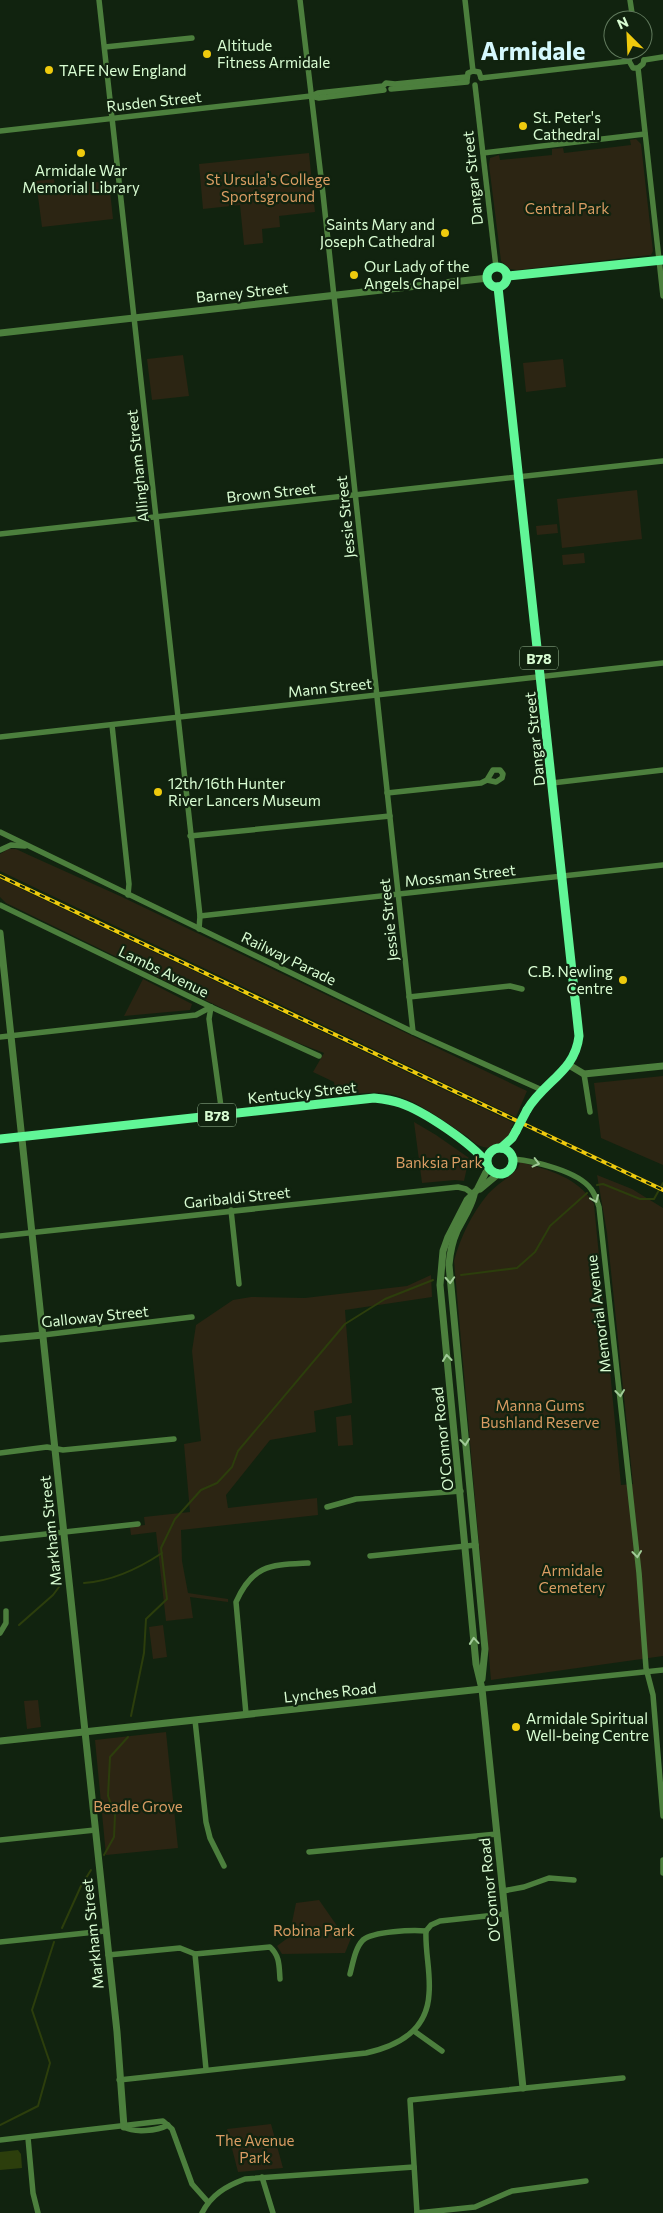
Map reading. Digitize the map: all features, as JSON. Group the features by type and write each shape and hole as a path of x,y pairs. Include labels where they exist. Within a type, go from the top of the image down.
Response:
{"main road":[{"path":"508,276 661,260"},
{"path":"496,267 504,269 508,276 505,284 498,287 490,283 488,278 490,271 496,267"},
{"name":"Dangar Street","path":"498,287 579,1036 575,1053 568,1065 542,1090 527,1110 514,1135 501,1148"},
{"name":"Kentucky Street","path":"0,1139 374,1098 411,1108 476,1149 487,1165"},
{"name":"Dangar Street","path":"512,1157 514,1135"},
{"path":"498,1174 509,1170 512,1157 501,1148"},
{"name":"B78","path":"491,1151 501,1148"},
{"name":"Kentucky Street","path":"476,1149 491,1151"},
{"path":"487,1165 491,1151"},
{"name":"B78","path":"487,1165 498,1174"}],"street":[{"name":"Allingham Street","path":"99,0 200,916 199,929"},
{"name":"Jessie Street","path":"300,0 323,194 413,1032"},
{"path":"465,0 473,70 467,79 475,85 480,83 481,78 479,72 473,70"},
{"path":"105,47 192,38"},
{"path":"481,78 629,61 632,68 638,68 642,66 644,60"},
{"path":"638,68 661,260 663,296"},
{"name":"Rusden Street","path":"0,131 311,96 319,98 383,88 388,92 391,87 467,79"},
{"name":"Dangar Street","path":"475,85 496,267"},
{"path":"483,153 645,134"},
{"name":"Barney Street","path":"0,333 488,278"},
{"name":"Brown Street","path":"0,534 663,461"},
{"name":"Mann Street","path":"0,737 663,663"},
{"path":"112,725 129,884 128,895"},
{"path":"552,783 663,770"},
{"path":"387,793 481,783 487,780"},
{"path":"190,836 390,816"},
{"name":"Railway Parade","path":"0,832 413,1032 542,1090"},
{"path":"0,850 11,845 27,846"},
{"name":"Mossman Street","path":"200,916 663,865"},
{"name":"Lambs Avenue","path":"0,905 211,1007 319,1056"},
{"name":"Markham Street","path":"0,933 108,1955 124,2127"},
{"path":"409,997 510,986 522,989"},
{"path":"0,1037 196,1014 211,1007"},
{"path":"211,1007 209,1018 222,1114"},
{"path":"568,1065 584,1074 663,1066"},
{"path":"584,1074 590,1112"},
{"name":"Memorial Avenue","path":"512,1157 559,1170 584,1182 591,1190 599,1207 640,1576 647,1671 653,1695 663,1816"},
{"name":"O'Connor Road","path":"482,1689 485,1648 449,1265 451,1249 457,1232 472,1204 487,1165"},
{"name":"O'Connor Road","path":"498,1174 467,1200 448,1236 443,1251 440,1285 476,1664 482,1689 523,2088"},
{"name":"Garibaldi Street","path":"0,1236 458,1187 476,1193"},
{"path":"231,1210 239,1284"},
{"name":"Galloway Street","path":"0,1339 192,1317"},
{"path":"0,1452 55,1448 63,1450 174,1439"},
{"path":"327,1507 356,1499 461,1491"},
{"path":"0,1539 138,1524"},
{"path":"370,1556 476,1545"},
{"path":"246,1714 236,1602 243,1587 253,1575 262,1569 276,1565 308,1563"},
{"path":"0,1633 6,1623 6,1611"},
{"name":"Lynches Road","path":"0,1741 663,1670"},
{"path":"195,1720 206,1822 210,1838 224,1866"},
{"path":"0,1840 95,1830"},
{"path":"309,1852 497,1834"},
{"path":"663,1860 663,1873"},
{"path":"503,1891 524,1887 549,1878 574,1880"},
{"path":"119,2080 366,2053 386,2048 404,2040 414,2031 425,2014 429,1995 426,1932 431,1925 440,1920 505,1914"},
{"path":"0,1942 105,1930"},
{"path":"350,1974 358,1947 364,1940 373,1935 411,1930 426,1932"},
{"path":"108,1955 180,1948 195,1954 270,1947 276,1953 279,1960 280,1979"},
{"path":"195,1954 206,2069"},
{"path":"414,2031 442,2051"},
{"path":"586,2181 522,2188 475,2208 417,2213 410,2100 623,2078"},
{"path":"0,2140 124,2127 162,2121 169,2126 192,2184 208,2202"},
{"path":"28,2138 33,2194 38,2213"},
{"path":"202,2213 208,2202 232,2184 262,2177 414,2167"},
{"path":"262,2177 272,2213"}],"green space":[{"name":"Central Park","path":"636,139 641,144 653,251 651,255 517,270 510,269 501,261 489,165 490,158 499,155 500,160 552,155 552,149 563,148 564,153 631,145 630,140"},
{"name":"St Ursula's College Sportsground","path":"309,153 315,212 279,216 280,227 262,229 263,243 244,245 240,205 203,209 199,164"},
{"path":"54,179 55,186 109,181 113,219 42,227 36,181"},
{"path":"183,355 189,396 152,400 147,359"},
{"path":"563,359 566,387 526,392 523,363"},
{"path":"637,490 642,539 562,548 557,499"},
{"path":"557,524 558,533 537,535 536,526"},
{"path":"584,553 585,563 563,565 562,555"},
{"path":"8,849 16,849 120,896 527,1091 516,1117 0,871 0,854"},
{"path":"0,879 514,1123 511,1128 513,1129 504,1141 487,1148 474,1143 468,1137 416,1104 394,1095 365,1093 336,1096 334,1082 313,1072 324,1053 273,1033 6,903 0,897"},
{"path":"143,979 192,1004 190,1010 124,1016"},
{"path":"663,1076 663,1165 601,1138 594,1083"},
{"name":"Banksia Park","path":"414,1122 469,1158 464,1181 422,1183"},
{"path":"520,1162 542,1168 571,1181 580,1187 594,1204 621,1485 633,1484 607,1233 597,1175 632,1189 663,1208 663,1656 491,1680 454,1261 463,1235 482,1201 518,1168"},
{"path":"431,1275 432,1297 345,1310 352,1403 314,1411 316,1432 270,1440 226,1495 228,1508 317,1498 318,1515 181,1530 182,1561 188,1593 228,1599 228,1602 190,1597 193,1618 166,1621 156,1532 131,1535 130,1527 145,1525 144,1517 190,1512 184,1444 201,1441 192,1351 196,1325 233,1300 251,1297 305,1298 407,1286"},
{"path":"351,1415 353,1445 338,1446 336,1417"},
{"path":"163,1625 167,1657 153,1659 149,1627"},
{"path":"38,1700 41,1727 27,1729 24,1701"},
{"name":"Beadle Grove","path":"166,1732 178,1848 106,1855 95,1740"},
{"name":"Robina Park","path":"319,1900 342,1933 351,1938 345,1953 282,1954 277,1946 289,1937 296,1903"},
{"name":"The Avenue Park","path":"271,2124 283,2168 238,2172 227,2129"}],"shaded area":[{"path":"18,2150 21,2154 22,2168 0,2170 0,2152"}],"waterway":[{"path":"597,1185 603,1184 640,1199 654,1199 663,1183"},
{"path":"461,1275 517,1268 535,1252 550,1226 587,1193"},
{"path":"131,1716 144,1653 146,1619 167,1599 161,1548 175,1519 201,1490 217,1483 232,1467 238,1451 345,1324 385,1299 433,1280"},
{"path":"84,1583 115,1577 144,1564 162,1553"},
{"path":"19,1625 53,1595 59,1587"},
{"path":"104,1855 114,1837 115,1815 108,1796 110,1757 128,1737"},
{"path":"62,1928 81,1886 91,1870"},
{"path":"0,2125 38,2106 50,2063 32,2010 54,1942"}],"railway":[{"path":"0,876 663,1190"}],"place":[{"name":"Altitude Fitness Armidale","path":"207,54"},
{"name":"TAFE New England","path":"49,70"},
{"name":"St. Peter's Cathedral","path":"523,126"},
{"name":"Armidale War Memorial Library","path":"81,153"},
{"name":"Saints Mary and Joseph Cathedral","path":"445,233"},
{"name":"Our Lady of the Angels Chapel","path":"354,275"},
{"name":"12th/16th Hunter River Lancers Museum","path":"158,792"},
{"name":"C.B. Newling Centre","path":"623,980"},
{"name":"Armidale Spiritual Well-being Centre","path":"516,1727"}],"district":[{"name":"Armidale","path":"533,50"}],"park label":[{"name":"Manna Gums Bushland Reserve","path":"540,1414"},
{"name":"Armidale Cemetery","path":"572,1578"}]}
